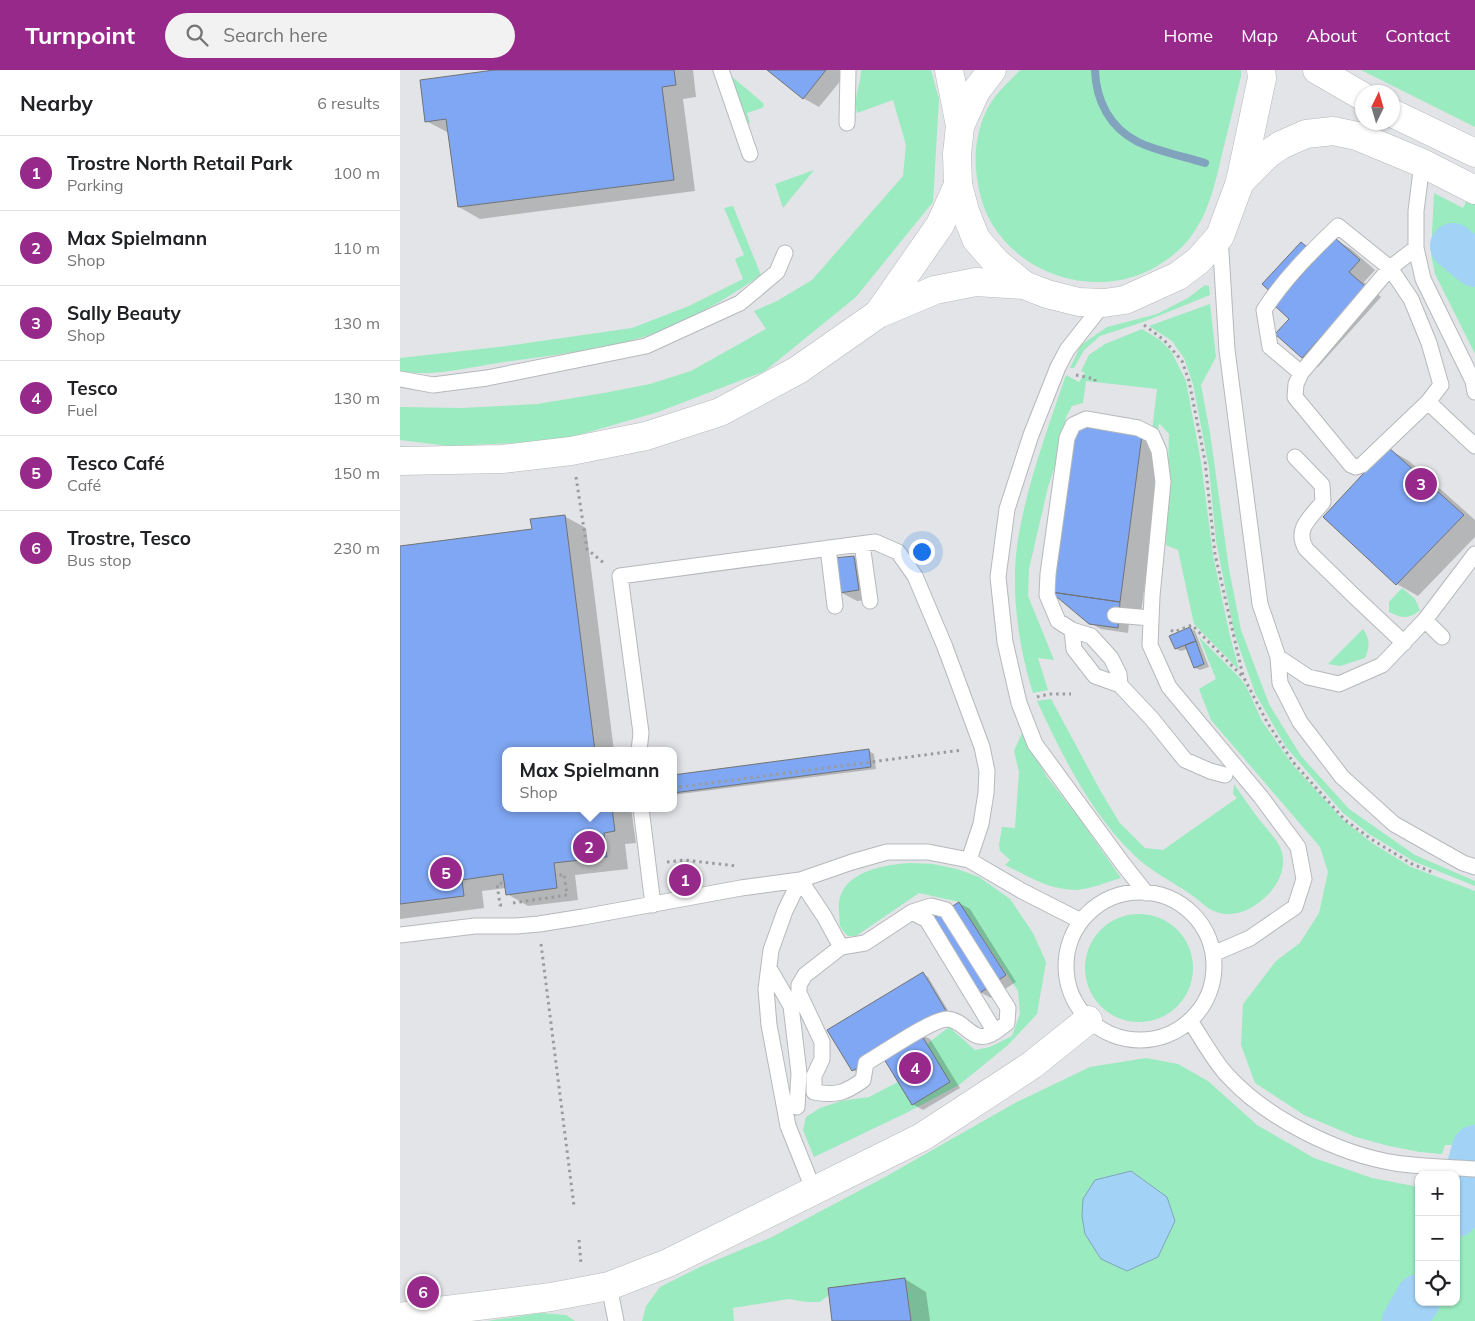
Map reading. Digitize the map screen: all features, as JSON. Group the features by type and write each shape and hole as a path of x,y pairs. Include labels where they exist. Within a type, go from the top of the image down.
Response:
{"main road":[{"path":"949,70 960,126 957,154 958,185 965,211 976,240 996,262 1024,285"},
{"path":"960,126 976,90 992,70"},
{"path":"400,461 502,459 571,451 646,436 720,412 798,370 878,314 935,290 976,282 1024,285 1047,294 1079,302 1104,304 1125,300 1178,276 1199,260 1220,236 1240,182 1262,70"},
{"path":"1317,70 1355,92"},
{"path":"1400,117 1475,153"},
{"path":"1240,182 1268,153 1281,145 1306,134 1333,131 1357,136 1422,163 1475,190"},
{"path":"878,314 940,224 958,185"},
{"path":"400,1317 422,1312 551,1297 609,1286 668,1264 922,1137 1032,1066 1088,1020"}],"lane":[{"path":"721,70 750,154"},
{"path":"847,123 848,70"},
{"path":"1422,163 1416,211 1416,248 1423,279 1472,381 1475,392"},
{"path":"1301,374 1270,347 1264,310 1274,295 1312,251 1338,226 1390,268 1411,299 1429,343 1441,385 1428,402 1368,460 1356,467 1351,465 1295,397 1296,384 1301,374 1390,268 1416,248"},
{"path":"1220,236 1227,350 1260,604 1278,657 1280,683 1300,722 1342,777 1394,824 1463,863 1475,867"},
{"path":"400,379 433,384 478,379 646,346 740,303 777,272 784,253"},
{"path":"1104,304 1067,350 1058,367 1031,435 1007,509 998,577 1005,642 1019,703 1035,744 1146,893"},
{"path":"1428,402 1475,446"},
{"path":"1120,685 1119,674 1111,658 1091,636 1072,630 1058,621 1047,595 1048,574 1067,438 1073,425 1086,419 1138,428 1152,435 1159,451 1163,482 1150,645 1168,687 1226,774 1261,797 1298,847 1304,879 1294,908 1250,938 1213,954"},
{"path":"1295,457 1322,485 1323,502 1303,525 1302,541 1306,549 1404,643"},
{"path":"1053,628 1041,597 1042,572 1044,542 1051,515 1058,503"},
{"path":"639,747 641,734 620,576 875,542 898,552 914,576 946,647 982,747 986,771 986,793 981,824 969,860"},
{"path":"862,544 870,601"},
{"path":"828,548 835,606"},
{"path":"1278,657 1308,677 1339,684 1382,665 1425,620 1475,554"},
{"path":"1115,615 1151,618"},
{"path":"1425,620 1442,637"},
{"path":"1072,630 1074,649 1095,676 1120,685 1152,719 1185,760 1210,772 1226,774"},
{"path":"641,812 653,905"},
{"path":"400,935 475,926 538,924 741,888 800,880 887,852 928,852 969,860 1022,891 1081,921"},
{"path":"800,880 824,916 841,947"},
{"path":"800,880 784,911 771,950 766,989 770,1025 788,1126 814,1191"},
{"path":"1131,893 1146,893 1170,899 1190,912 1205,931 1213,954 1213,979 1205,1002 1190,1021 1173,1032 1154,1038 1134,1040 1119,1038 1104,1032 1088,1020 1079,1009 1072,996 1067,977 1066,957 1071,939 1081,921 1091,910 1110,899 1131,893"},
{"path":"796,1107 814,1092 830,1094 851,1088 863,1080 866,1064 932,1023 947,1019 958,1023 969,1032 978,1036 989,1037 1007,1023 1008,1008 946,910 931,906 912,912 865,943 841,947 805,976 799,985 799,993 822,1042 822,1059 814,1076 814,1092"},
{"path":"912,912 927,920 995,1032"},
{"path":"769,968 791,1006 799,1073 796,1107 788,1126"},
{"path":"1190,1021 1227,1076 1253,1100 1278,1117 1326,1142 1394,1162 1475,1168"},
{"path":"609,1286 616,1321"}],"path":[{"path":"1075,374 1095,379 1095,382"},
{"path":"575,474 587,550"},
{"path":"1151,618 1174,632 1192,625 1243,676"},
{"path":"1030,700 1049,694 1071,694"},
{"path":"677,787 965,749"},
{"path":"664,862 685,860 740,866"},
{"path":"504,883 496,884 500,906 567,895 564,874 556,876"},
{"path":"535,900 574,1206"},
{"path":"579,1240 582,1272"}],"green space":[{"path":"861,70 931,70 939,99 933,202 856,297 765,371 658,412 558,441 449,446 400,440 400,407 462,408 537,404 650,384 691,371 766,329 754,311 777,301 812,280 903,176 906,145 893,100 857,113 856,102"},
{"path":"1020,70 1241,70 1218,172 1205,213 1185,243 1164,262 1131,278 1108,282 1063,277 1042,269 1023,257 1006,242 992,224 979,191 976,161 978,134 987,108 998,93"},
{"path":"1361,70 1475,70 1475,127 1400,90 1400,85 1391,85"},
{"path":"730,75 763,103 764,106 762,108 747,113 750,123 747,124"},
{"path":"814,170 783,208 775,184"},
{"path":"1434,193 1463,208 1467,200 1475,204 1475,354 1435,274 1431,254"},
{"path":"733,206 761,275 733,294 688,319 640,338 587,350 449,371 412,373 400,371 400,358 507,346 632,328 689,306 743,279 735,259 744,255 724,208"},
{"path":"1205,285 1209,286 1210,295 1143,322 1100,336 1084,350 1074,368 1070,368 1081,345 1107,327 1157,314 1188,298"},
{"path":"1210,304 1216,357 1201,385 1210,433 1229,569 1241,630 1269,704 1301,756 1349,809 1415,855 1475,881 1475,886 1413,861 1369,834 1342,812 1286,747 1255,693 1234,632 1216,541 1209,468 1193,384 1184,358 1172,341 1149,326"},
{"path":"1142,329 1160,340 1171,351 1186,381 1201,462 1213,555 1239,670 1194,624 1178,550 1166,545 1169,434 1159,423 1157,441 1152,431 1157,389 1086,381 1083,403 1072,406 1066,417 1061,447 1048,487 1029,569 1028,596 1054,660 1038,658 1048,690 1033,693 1019,632 1016,611 1015,569 1020,528 1034,470 1066,375 1079,382 1085,373 1081,371 1089,355 1105,344"},
{"path":"1402,588 1415,599 1420,610 1408,617 1401,617 1389,612 1389,602"},
{"path":"1363,629 1368,643 1365,658 1340,666 1328,664"},
{"path":"1199,637 1240,678 1246,686 1262,721 1292,764 1343,820 1372,843 1411,867 1475,891 1475,1133 1472,1145 1445,1145 1442,1154 1389,1146 1356,1137 1304,1115 1255,1083 1241,1045 1243,1004 1276,961 1300,943 1319,913 1328,872 1320,847 1211,720 1199,689 1216,679"},
{"path":"1051,699 1119,822 1145,848 1163,850 1237,798 1233,794 1234,784 1279,845 1282,854 1283,864 1281,873 1273,889 1266,897 1246,910 1230,914 1219,913 1208,908 1140,861 1104,821 1067,763 1037,701"},
{"path":"1022,733 1047,777 1079,818 1121,878 1076,890 1057,888 1039,882 1005,865 1010,860 1000,851 999,845 1002,827 1015,828 1019,772 1014,751"},
{"path":"910,863 933,864 957,869 979,877 1010,899 1033,933 1046,962 1037,1014 1008,1045 959,1085 906,1113 814,1157 803,1130 806,1117 820,1108 841,1101 869,1097 898,1082 912,1105 927,1044 949,1027 975,1050 990,1047 1012,1036 1020,1014 1018,991 959,902 919,893 856,936 848,936 843,930 840,922 840,898 852,880 874,869"},
{"path":"1139,914 1160,918 1177,930 1189,947 1193,968 1189,989 1177,1006 1160,1018 1139,1022 1118,1018 1101,1006 1089,989 1085,968 1089,947 1101,930 1118,918"},
{"path":"1146,1058 1178,1064 1208,1081 1257,1125 1314,1158 1372,1178 1415,1186 1415,1306 1460,1306 1460,1190 1475,1190 1475,1321 911,1321 905,1278 829,1295 820,1302 789,1299 733,1308 734,1321 642,1321 646,1306 660,1287 700,1267 772,1237 885,1177 1015,1103 1090,1067"},
{"path":"541,1313 566,1315 575,1321 487,1321"}],"water":[{"path":"1131,1171 1167,1197 1175,1221 1158,1257 1127,1271 1101,1259 1085,1234 1082,1216 1083,1199 1095,1180"}],"building":[{"path":"494,70 674,70 676,85 662,87 674,180 458,207 446,119 425,122 420,80"},
{"path":"767,70 826,70 803,99"},
{"path":"1335,238 1360,260 1349,272 1366,287 1302,358 1275,334 1289,319 1274,305"},
{"path":"1301,242 1318,256 1279,300 1262,284"},
{"path":"1073,425 1142,435 1120,602 1051,592"},
{"path":"1388,447 1464,515 1396,585 1323,517"},
{"path":"565,515 594,747 502,747 502,812 613,812 615,831 604,833 607,857 554,863 557,888 506,895 503,874 462,880 464,896 400,904 400,546 532,529 530,519"},
{"path":"854,556 859,590 839,593 834,558"},
{"path":"1051,592 1120,602 1118,628 1089,624"},
{"path":"1190,627 1196,641 1175,649 1169,636"},
{"path":"1196,641 1204,664 1194,668 1185,645"},
{"path":"869,749 871,767 677,792 677,774"},
{"path":"959,902 1006,975 980,993 932,919"},
{"path":"923,972 948,1014 852,1071 827,1030"},
{"path":"919,1031 950,1082 912,1105 881,1054"},
{"path":"905,1278 911,1321 832,1321 828,1288"}],"waterway":[{"path":"1095,70 1098,92 1106,112 1112,121 1128,136 1162,151 1205,163"},
{"path":"1453,246 1475,264"},
{"path":"1460,1200 1475,1148"},
{"path":"1405,1321 1415,1304"}],"place":[{"name":"Sally Beauty","path":"1421,484"},
{"name":"Max Spielmann","path":"589,847"},
{"name":"Tesco Café","path":"446,873"},
{"name":"Trostre North Retail Park","path":"685,880"},
{"name":"Tesco","path":"915,1068"},
{"name":"Trostre, Tesco","path":"423,1292"}]}
